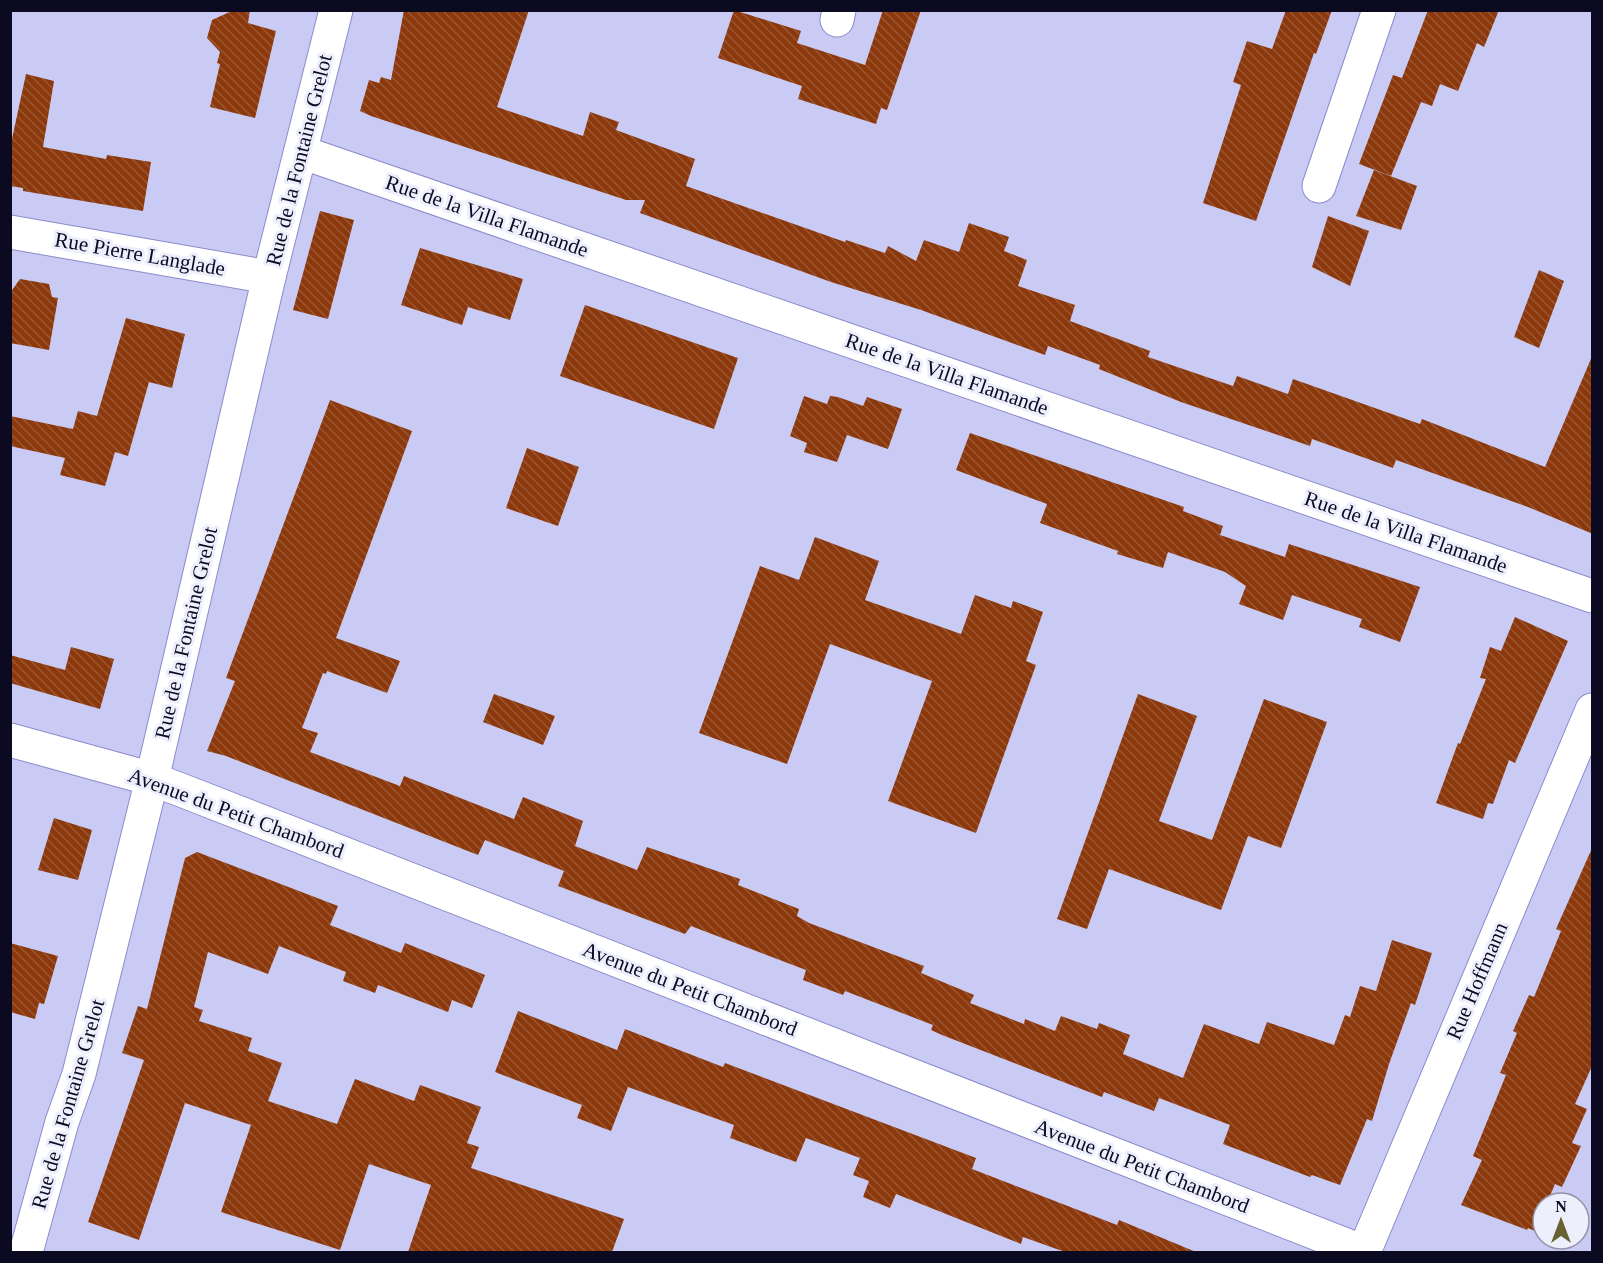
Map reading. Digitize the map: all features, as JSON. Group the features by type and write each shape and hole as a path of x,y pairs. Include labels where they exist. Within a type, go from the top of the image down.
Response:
{"street":[{"name":"Rue de la Fontaine Grelot","path":"26,1252 62,1122 79,1074 152,779 269,277 336,10"},
{"path":"1319,186 1379,10"},
{"name":"Rue de la Villa Flamande","path":"301,152 1593,596"},
{"name":"Rue Pierre Langlade","path":"10,232 269,277"},
{"name":"Rue Hoffmann","path":"1364,1252 1593,710"},
{"name":"Avenue du Petit Chambord","path":"10,740 152,779 1364,1252"}],"building":[{"path":"234,10 250,10 248,23 276,31 255,118 210,107 220,64 217,63 220,52 207,38 212,20"},
{"path":"404,10 529,10 497,107 583,136 590,112 619,122 616,130 695,159 686,186 845,242 846,240 885,253 888,246 916,261 924,240 959,252 969,223 1009,237 1004,251 1027,260 1018,286 1075,305 1070,321 1150,351 1148,357 1233,386 1237,376 1288,394 1293,379 1420,424 1422,419 1545,467 1593,354 1593,534 1528,507 1396,460 1393,468 1312,439 1310,446 1181,402 1099,369 1100,365 1048,346 1045,355 921,310 831,282 640,213 645,200 626,200 371,116 360,111 369,80 379,83 381,77 391,80"},
{"path":"734,10 801,31 797,43 865,65 883,10 921,10 887,110 881,108 876,124 798,99 802,86 718,58"},
{"path":"1286,10 1332,10 1316,54 1314,53 1256,221 1203,203 1241,85 1233,82 1247,41 1272,49"},
{"path":"1428,10 1499,10 1484,47 1477,43 1458,91 1440,84 1432,106 1421,102 1391,176 1359,164 1393,75 1402,78"},
{"path":"26,74 54,81 43,147 106,159 107,155 151,162 143,211 23,191 23,188 10,186 10,148"},
{"path":"1374,170 1417,186 1401,230 1356,216"},
{"path":"320,211 354,220 328,319 293,310"},
{"path":"1328,216 1369,231 1350,286 1312,267"},
{"path":"420,248 523,279 510,320 468,307 462,325 401,305"},
{"path":"1539,270 1564,281 1539,348 1514,337"},
{"path":"20,279 49,284 52,297 58,298 49,350 10,343 10,293"},
{"path":"585,305 738,358 714,429 560,376"},
{"path":"126,318 185,334 172,388 149,382 128,456 115,452 105,486 60,475 65,458 10,446 10,416 73,429 78,411 97,416"},
{"path":"804,396 827,404 830,396 838,397 863,406 867,397 902,409 888,449 847,435 837,462 804,452 807,443 790,436"},
{"path":"330,400 412,431 336,638 400,661 387,693 327,671 326,674 323,673 302,728 318,733 310,752 400,786 404,776 514,819 523,797 583,821 575,846 637,870 647,847 740,879 738,885 799,909 797,916 809,923 924,966 921,973 974,995 970,1003 1024,1024 1025,1019 1055,1031 1061,1016 1097,1029 1099,1023 1130,1035 1123,1054 1183,1078 1204,1024 1259,1044 1267,1022 1334,1045 1345,1015 1350,1017 1360,986 1376,991 1392,940 1432,953 1415,1005 1411,1003 1389,1064 1372,1121 1367,1119 1340,1185 1312,1175 1310,1177 1223,1144 1230,1125 1159,1098 1154,1111 1104,1092 1102,1097 942,1035 931,1030 933,1025 845,991 843,995 803,980 806,970 691,926 685,934 558,886 564,871 485,840 478,855 226,756 207,751 235,681 226,678"},
{"path":"970,433 1184,507 1183,511 1223,526 1220,535 1285,557 1289,544 1420,587 1400,642 1359,627 1362,619 1292,595 1283,620 1239,604 1246,586 1225,572 1168,552 1163,568 1117,554 1118,551 1040,523 1047,504 956,470"},
{"path":"527,448 579,467 558,526 506,508"},
{"path":"815,537 879,561 865,600 961,634 975,595 1011,608 1013,601 1043,612 1026,661 1036,665 976,833 888,801 932,681 830,644 787,764 699,733 760,566 799,580"},
{"path":"1515,617 1568,641 1515,763 1509,760 1493,804 1488,803 1483,819 1436,803 1458,743 1460,744 1486,679 1480,678 1490,647 1501,651"},
{"path":"71,647 114,659 100,709 10,683 10,655 65,670"},
{"path":"494,694 555,716 543,745 483,722"},
{"path":"1138,694 1197,716 1159,821 1212,840 1264,699 1327,722 1281,848 1248,836 1221,910 1109,869 1087,929 1057,919"},
{"path":"54,818 92,830 78,880 38,870"},
{"path":"1593,846 1593,1064 1575,1104 1587,1109 1572,1143 1581,1146 1562,1187 1555,1184 1552,1191 1531,1191 1531,1229 1527,1230 1461,1205 1482,1160 1473,1156 1506,1075 1500,1073 1517,1033 1513,1031 1529,995 1534,997 1561,931 1556,929"},
{"path":"197,852 338,906 330,925 401,953 405,943 485,975 472,1008 452,1000 448,1012 378,985 375,993 343,981 346,972 279,946 268,974 208,952 194,1007 203,1010 199,1021 252,1038 248,1051 282,1063 268,1101 337,1124 355,1079 414,1101 420,1085 481,1107 467,1143 479,1147 471,1168 624,1219 612,1252 408,1252 431,1185 369,1164 340,1250 221,1212 251,1125 185,1103 139,1240 88,1222 144,1060 122,1053 138,1006 147,1009 185,858"},
{"path":"10,943 58,956 44,1004 39,1003 35,1019 10,1012"},
{"path":"518,1011 617,1050 625,1029 723,1067 725,1063 976,1158 972,1169 1117,1225 1119,1220 1196,1252 1065,1252 1023,1237 1021,1244 896,1194 890,1208 863,1197 869,1181 853,1175 860,1158 806,1138 796,1162 730,1138 734,1125 628,1087 611,1131 577,1118 582,1105 495,1072"}]}
